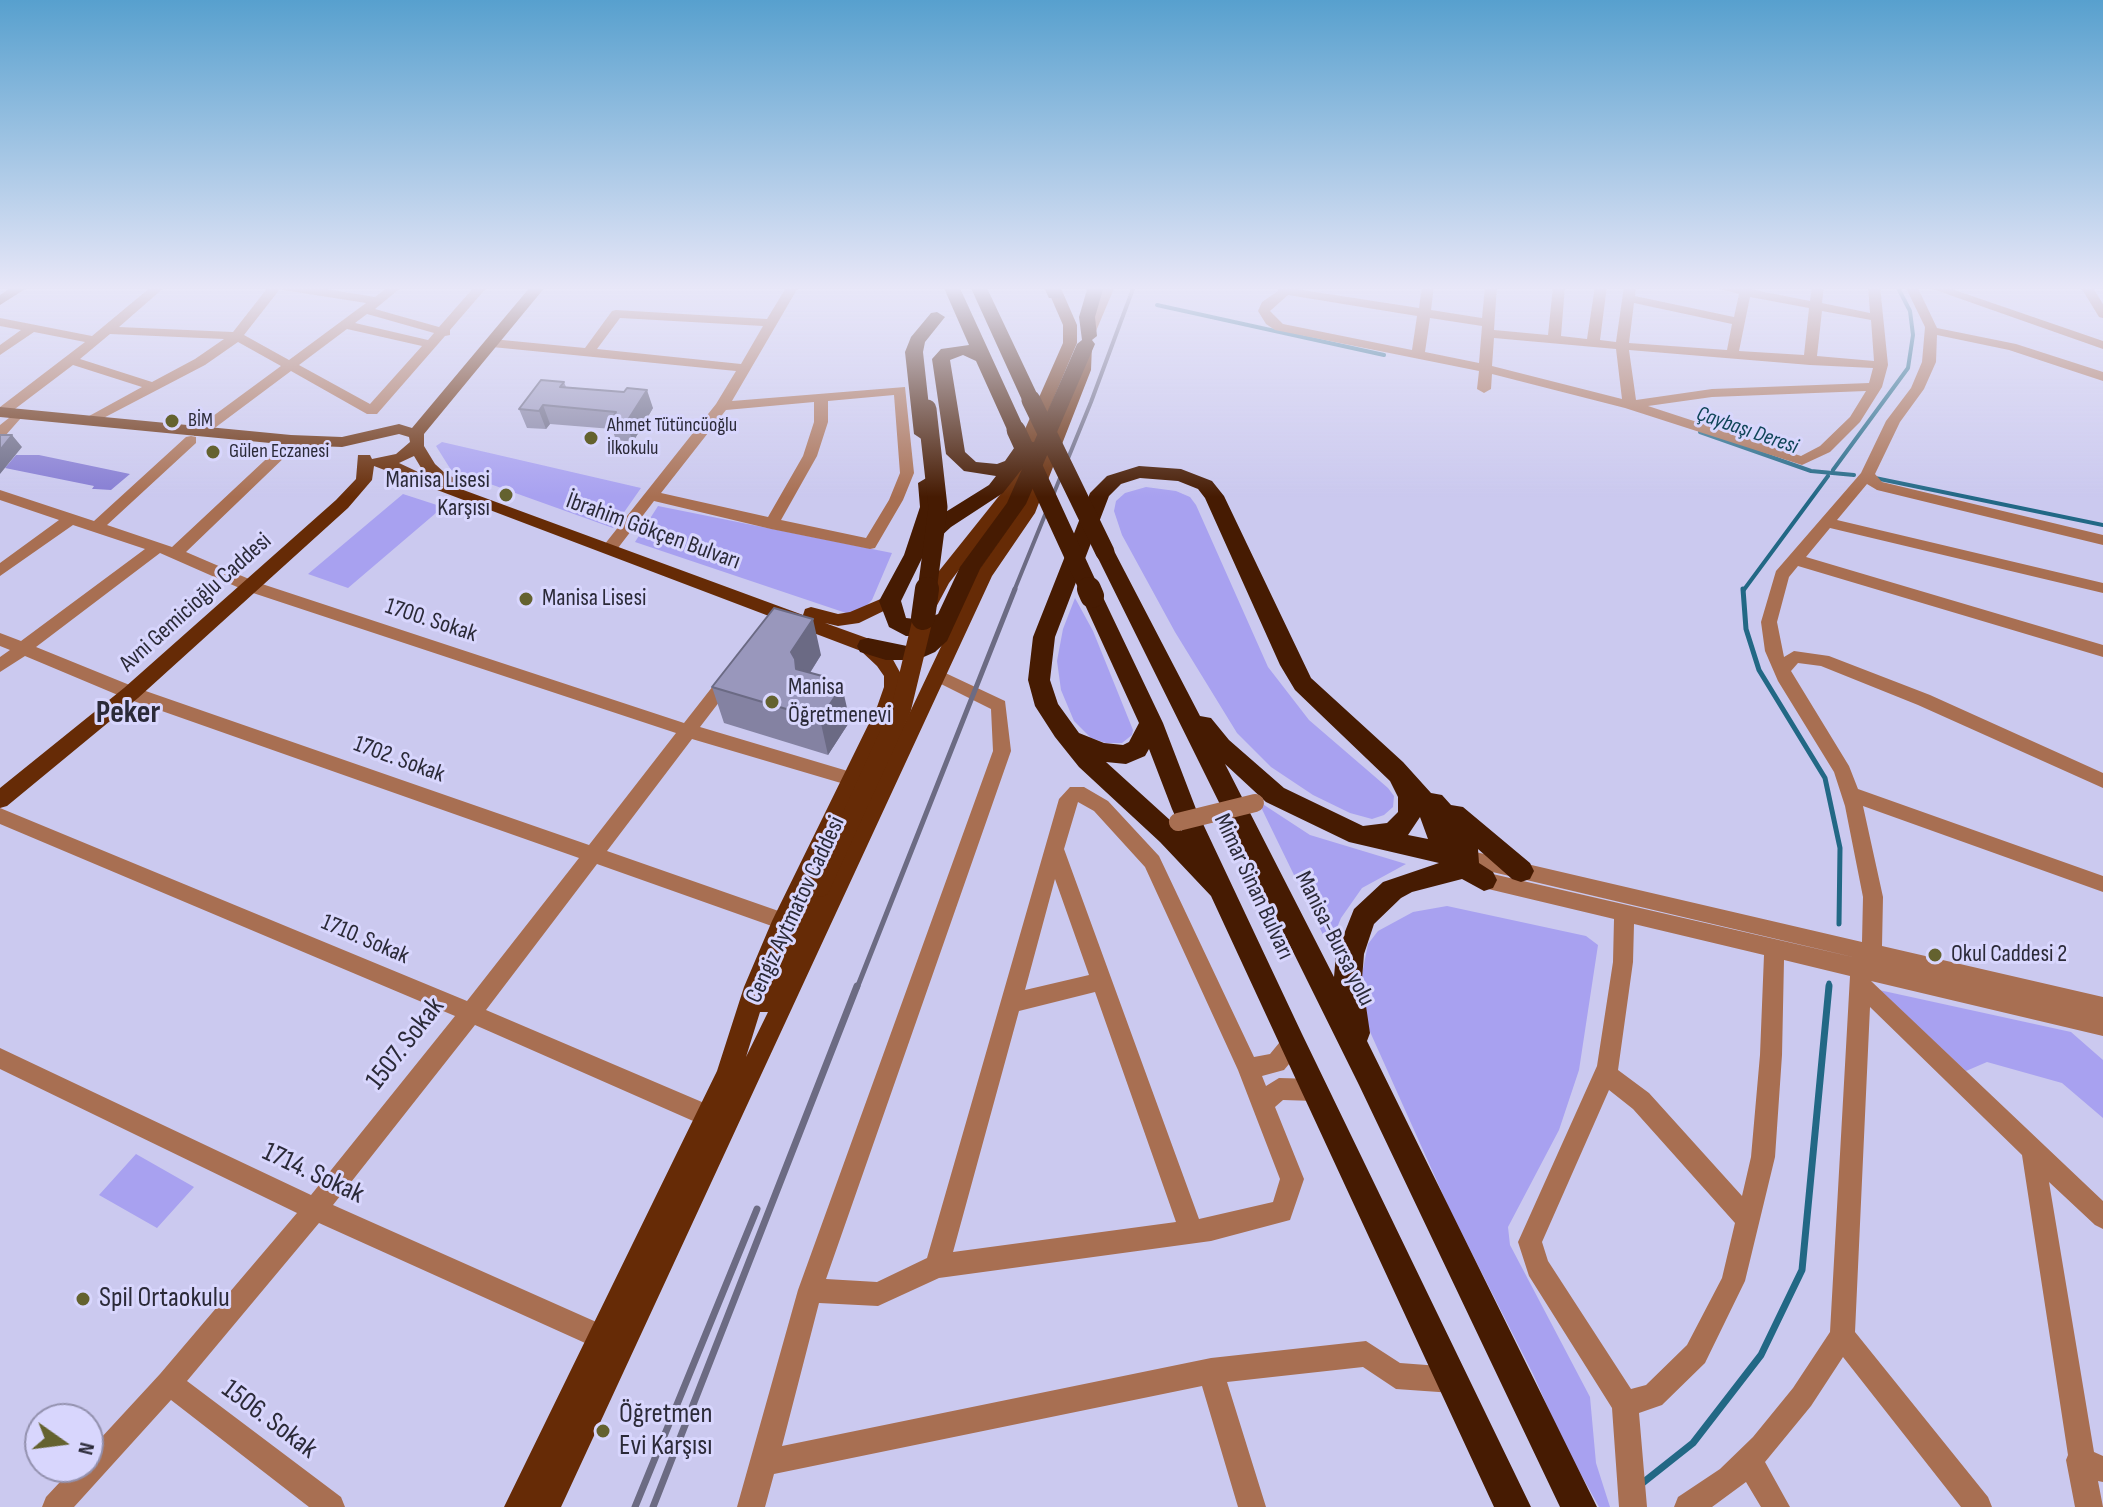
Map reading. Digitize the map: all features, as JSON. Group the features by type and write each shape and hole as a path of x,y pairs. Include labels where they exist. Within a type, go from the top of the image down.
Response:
{"highway":[{"path":"914,356 930,507 914,555 890,601 897,622 906,628 919,629 939,621 951,605"},
{"path":"923,618 938,507 927,409 927,356"},
{"path":"944,356 941,359 956,454 971,467 999,470 1012,465 1021,438"},
{"path":"980,356 985,359"},
{"name":"Manisa-Bursa yolu","path":"1011,356 1169,681 1369,1075 1579,1507"},
{"path":"868,646 886,652 909,654 927,646 939,635 970,567 1016,504 1080,356"},
{"name":"Mimar Sinan Bulvarı","path":"985,359 1151,723 1184,809 1292,1044 1513,1507"},
{"path":"914,555 944,522 996,489 1012,473 1021,438"},
{"path":"1221,889 1169,835 1088,760 1052,717 1039,680 1040,655 1061,590 1100,493 1114,480 1126,476 1154,471 1170,473 1195,480 1214,496 1291,665 1303,684 1394,769 1430,809 1459,867"},
{"path":"1169,681 1221,747 1275,795 1358,835 1459,867"},
{"path":"1063,731 1082,745 1101,752 1126,755 1137,749 1151,723"},
{"path":"1358,835 1392,833 1404,824 1410,812 1410,797 1394,769"},
{"path":"1394,769 1433,795 1521,871"},
{"path":"1369,1075 1352,1018 1348,979 1355,934 1363,917 1376,902 1406,883 1459,867"}],"main road":[{"path":"385,462 401,458 443,398 480,356"},
{"path":"1021,438 1063,356"},
{"name":"Cengiz Aytmatov Caddesi","path":"545,1507 984,575 1027,513 1084,370 1085,356"},
{"path":"4,414 87,421 284,450 362,456 368,439 443,398"},
{"path":"4,414 195,436 342,442 399,429 416,440"},
{"name":"Cengiz Aytmatov Caddesi","path":"519,1507 820,887 901,709 923,618 941,580 1015,486 1021,438"},
{"name":"İbrahim Gökçen Bulvarı","path":"416,440 429,467 440,478 613,544 780,615 838,620 853,618 890,601"},
{"name":"İbrahim Gökçen Bulvarı","path":"362,456 385,462 410,476 868,646"},
{"name":"Avni Gemicioğlu Caddesi","path":"0,800 131,693 359,487 366,474 362,456"},
{"path":"729,1071 756,987 783,921 894,687 893,676 884,661 868,646"}],"street":[{"path":"0,433 4,414 75,356"},
{"path":"87,421 208,356"},
{"path":"272,356 372,411 383,432"},
{"path":"97,526 195,436 304,356"},
{"path":"372,411 423,356"},
{"path":"631,356 746,368"},
{"path":"613,544 722,406 753,356"},
{"path":"1425,356 1630,405 1802,461 1825,449 1855,419 1875,387 1880,356"},
{"path":"1484,389 1485,356"},
{"path":"1623,356 1630,405"},
{"path":"1749,356 1881,365"},
{"path":"1810,356 1810,361"},
{"path":"1688,1507 1730,1479 1748,1460 1802,1397 1842,1336 1864,969 1873,897 1843,771 1773,651 1769,622 1782,575 1867,475 1893,421 1917,389 1929,356"},
{"path":"2047,356 2103,377"},
{"path":"71,360 155,387"},
{"path":"1630,405 1712,393 1875,387"},
{"path":"651,496 870,544 896,500 907,473 900,390 722,406"},
{"path":"771,524 810,456 821,422 821,397"},
{"path":"175,553 284,450"},
{"path":"1867,475 1877,485 2103,540"},
{"name":"1700. Sokak","path":"0,495 175,553 250,586 686,730 851,779"},
{"path":"0,571 72,518"},
{"path":"1828,523 2103,588"},
{"path":"0,666 158,547"},
{"path":"1796,560 2103,651"},
{"name":"1702. Sokak","path":"0,639 131,693 783,921"},
{"path":"1782,669 1794,657 1823,660 1924,700 2103,781"},
{"name":"1507. Sokak","path":"56,1507 169,1383 315,1209 471,1013 686,730 743,661"},
{"path":"751,1507 810,1290 1002,751 999,706 939,676"},
{"path":"810,1290 878,1294 937,1266 1192,1232 1282,1212 1292,1179 1248,1068 1152,862 1101,806 1077,792 1068,799 937,1266"},
{"path":"1850,794 2103,884"},
{"path":"1178,822 1255,803"},
{"name":"1710. Sokak","path":"0,816 708,1116"},
{"path":"1054,849 1192,1232"},
{"path":"1459,867 1521,871 1864,969 2103,1007"},
{"path":"1459,867 1624,914 2093,1024 2103,1039"},
{"path":"1624,914 1623,962 1605,1073 1530,1242 1538,1267 1625,1404 1633,1507"},
{"path":"1625,1404 1653,1396 1696,1354 1733,1281 1763,1157 1771,1055 1774,949"},
{"path":"1864,969 2033,1151 2103,1217"},
{"path":"1011,1003 1102,981"},
{"path":"1248,1068 1276,1063 1292,1044"},
{"name":"1714. Sokak","path":"0,1058 315,1209 603,1338"},
{"path":"1605,1073 1641,1101 1749,1221"},
{"path":"1262,1103 1279,1089 1315,1090"},
{"path":"2033,1151 2091,1464 2089,1507"},
{"path":"1842,1336 1978,1507"},
{"path":"764,1463 1211,1371 1366,1354 1396,1376 1453,1380"},
{"path":"1211,1371 1252,1507"},
{"name":"1506. Sokak","path":"169,1383 320,1504"},
{"path":"1748,1460 1776,1507"}],"shaded area":[{"path":"442,442 641,488 613,528 451,470 436,446"},
{"path":"16,455 39,455 130,474 111,490 92,489 94,486 5,468"},
{"path":"1146,487 1176,491 1190,497 1196,505 1268,667 1309,720 1388,788 1394,796 1393,807 1384,815 1372,819 1350,813 1313,795 1271,767 1237,733 1175,632 1122,535 1114,511 1116,501 1125,493"},
{"path":"403,494 443,507 348,588 308,574"},
{"path":"658,506 892,553 872,600 863,609 849,614 635,542"},
{"path":"1075,598 1093,631 1133,730 1132,735 1122,743 1106,743 1091,738 1074,721 1061,690 1057,661 1063,629"},
{"path":"1258,801 1310,835 1406,864 1362,888 1341,918 1329,947"},
{"path":"1447,906 1586,936 1598,945 1579,1070 1559,1130 1508,1227 1510,1245 1590,1397 1596,1463 1610,1507 1599,1507 1563,1442 1533,1374 1449,1208 1367,1025 1361,979 1368,944 1378,931 1413,912"},
{"path":"1879,990 2071,1032 2103,1060 2103,1118 2062,1083 1987,1062 1966,1071"},
{"path":"136,1154 194,1187 157,1228 99,1195"}],"building":[{"path":"541,380 564,382 560,387 624,392 627,388 647,390 626,423 610,422 616,412 543,405 539,411 519,409"},
{"path":"0,435 12,435 0,450"},
{"path":"774,608 813,619 791,652 796,669 826,677 828,681 842,686 820,719 712,687"}],"waterway":[{"path":"1833,470 1908,368 1910,356"},
{"name":"Çaybaşı Deresi","path":"1700,432 1811,471 1854,475"},
{"path":"1743,591 1828,476"},
{"name":"Çaybaşı Deresi","path":"1875,478 2103,525"},
{"path":"1743,591 1746,629 1759,670 1825,778 1840,848 1839,924"},
{"path":"1640,1485 1693,1443 1761,1355 1802,1270 1829,986"}],"railway":[{"path":"1014,591 1108,356"},
{"path":"857,988 1015,589"},
{"path":"653,1507 857,986"},
{"path":"635,1507 757,1209"}],"place":[{"name":"BİM","path":"172,421"},
{"name":"Ahmet Tütüncüoğlu İlkokulu","path":"591,438"},
{"name":"Gülen Eczanesi","path":"213,452"},
{"name":"Manisa Lisesi Karşısı","path":"506,495"},
{"name":"Manisa Lisesi","path":"526,599"},
{"name":"Manisa Öğretmenevi","path":"772,702"},
{"name":"Okul Caddesi 2","path":"1935,955"},
{"name":"Spil Ortaokulu","path":"83,1299"},
{"name":"Öğretmen Evi Karşısı","path":"603,1431"}],"district":[{"name":"Peker","path":"128,714"}]}
